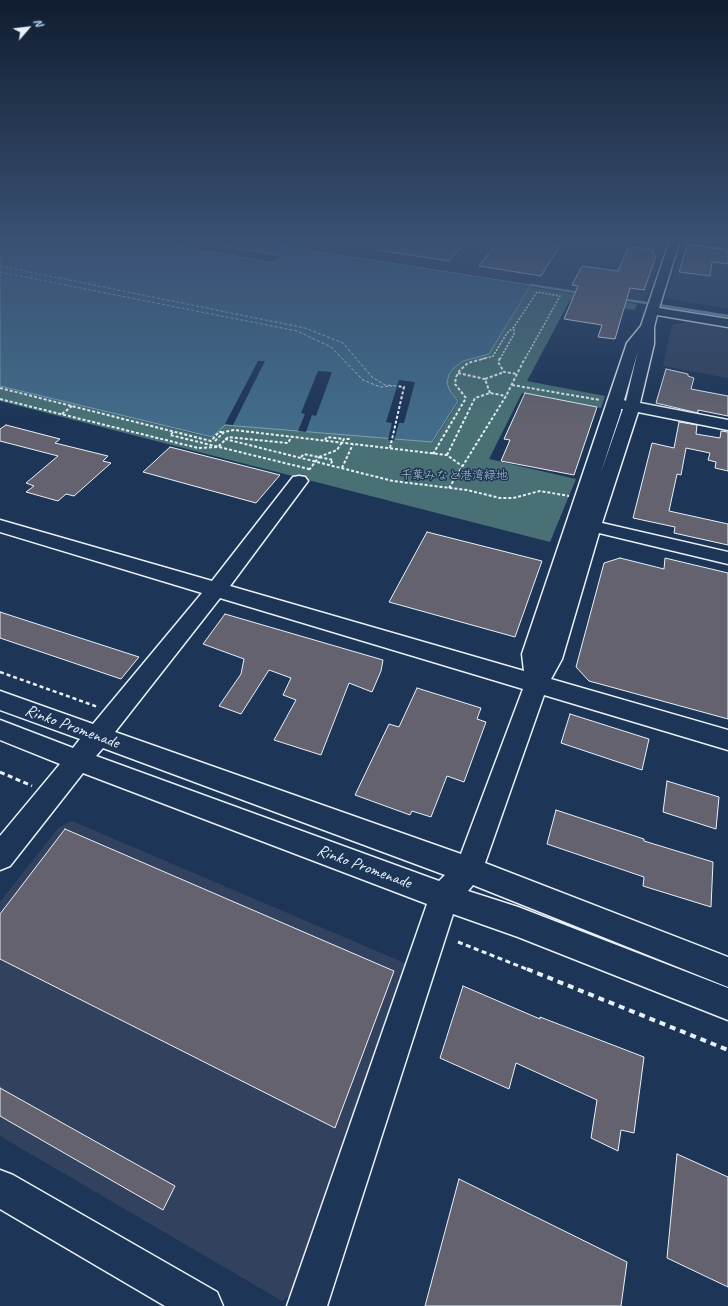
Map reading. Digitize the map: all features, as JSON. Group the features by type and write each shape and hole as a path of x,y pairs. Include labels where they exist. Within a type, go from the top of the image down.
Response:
{"street":[{"path":"537,683 533,654 618,404 648,344 656,301"},
{"path":"653,310 728,312"},
{"path":"653,310 728,323"},
{"path":"618,404 728,425"},
{"path":"307,1306 444,897 468,870 480,841 537,683 551,659 592,526 618,404"},
{"path":"0,857 117,714 299,481"},
{"path":"0,526 728,740"},
{"path":"592,526 728,558"},
{"name":"Rinko Promenade","path":"0,700 98,737 468,870 728,972"},
{"name":"Rinko Promenade","path":"0,730 78,761 444,897 518,922 728,1004"},
{"path":"0,1188 203,1306"}],"path":[{"path":"433,454 466,398 455,384 458,373 468,364 493,356 507,333 514,327 531,301"},
{"path":"449,488 506,396 535,338 557,301"},
{"path":"504,372 498,362 514,334 514,327"},
{"path":"458,373 485,379 504,372 518,374"},
{"path":"485,379 490,393"},
{"path":"512,385 618,404"},
{"path":"390,448 404,387 397,386"},
{"path":"0,388 211,441 219,432 234,430 447,455 462,466"},
{"path":"447,455 475,398 490,393 506,396"},
{"path":"0,399 198,448 218,447 228,437 288,443 292,436"},
{"path":"62,414 72,406"},
{"path":"174,432 170,435 310,469 318,459 337,450 344,438"},
{"path":"222,443 215,441 224,432"},
{"path":"325,440 326,437 351,439"},
{"path":"225,439 301,458 333,460 330,465"},
{"path":"342,468 354,444"},
{"path":"301,458 304,454 330,465 393,481 449,488 500,498 513,498 540,491 574,497"},
{"path":"0,672 117,714"},
{"path":"0,772 51,794"},
{"path":"458,942 728,1050"}],"shaded area":[{"path":"0,301 521,301 489,354 463,361 449,374 447,383 450,391 458,401 432,442 225,425 212,437 0,386"},
{"path":"683,301 728,301 728,309"},
{"path":"686,322 728,329 728,378 663,366 672,325"},
{"path":"72,821 407,964 304,1285 282,1301 0,1136 0,902 59,827"}],"green space":[{"name":"千葉みなと港湾緑地","path":"521,301 569,301 527,381 605,396 601,408 522,393 489,459 576,479 550,542 0,401 0,386 212,438 225,425 433,442 459,401 450,391 447,383 449,374 463,361 488,353"},
{"name":"千葉みなと港湾緑地","path":"576,301 618,301 637,304 635,310"}],"pier":[{"path":"258,361 265,361 233,425 225,424"},
{"path":"318,371 332,372 316,416 312,415 306,432 298,431 305,414 301,413"},
{"path":"399,380 415,382 404,423 399,423 394,441 388,440 392,423 386,422"}],"building":[{"path":"572,301 626,301 615,339 598,337 602,325 564,319"},
{"path":"666,369 688,374 688,376 694,378 691,389 728,396 728,416 698,410 698,413 656,403"},
{"path":"525,393 597,407 574,475 501,461 510,440 504,439"},
{"path":"679,422 697,425 696,434 720,438 721,431 728,432 728,471 715,468 716,462 708,460 710,453 686,448 681,475 677,474 669,511 728,524 728,545 674,533 675,527 633,518 652,443 674,448"},
{"path":"6,425 60,439 55,443 108,456 103,461 111,463 74,496 66,494 58,501 26,492 34,486 26,483 58,456 0,441 0,429"},
{"path":"170,447 280,475 256,503 143,472"},
{"path":"427,532 542,561 515,637 389,602"},
{"path":"620,558 664,569 665,558 728,573 728,719 589,681 576,667 604,563"},
{"path":"0,612 139,657 121,679 0,638"},
{"path":"225,614 383,660 381,671 372,692 349,683 321,755 274,740 296,700 283,695 291,678 269,670 241,714 219,706 241,674 244,659 203,644"},
{"path":"417,688 481,708 477,719 486,722 464,782 447,776 431,817 412,811 410,815 355,795 389,724 399,727"},
{"path":"570,714 649,739 642,770 561,743"},
{"path":"667,781 719,797 716,829 663,812"},
{"path":"556,810 644,839 644,841 713,862 711,907 643,886 644,877 547,844"},
{"path":"65,829 394,971 335,1128 0,959 0,914"},
{"path":"463,986 540,1019 540,1017 644,1057 634,1133 621,1130 618,1151 591,1138 597,1100 516,1063 509,1089 440,1058"},
{"path":"0,1088 175,1186 163,1210 0,1116"},
{"path":"677,1154 728,1177 728,1287 667,1258"},
{"path":"459,1179 627,1262 621,1306 425,1306"}],"waterway":[{"path":"633,301 728,316"}],"ferry route":[{"path":"146,301 297,331 331,347 363,380 380,387 392,386"},
{"path":"172,301 305,328 343,343 372,377 385,385 397,386"}]}
